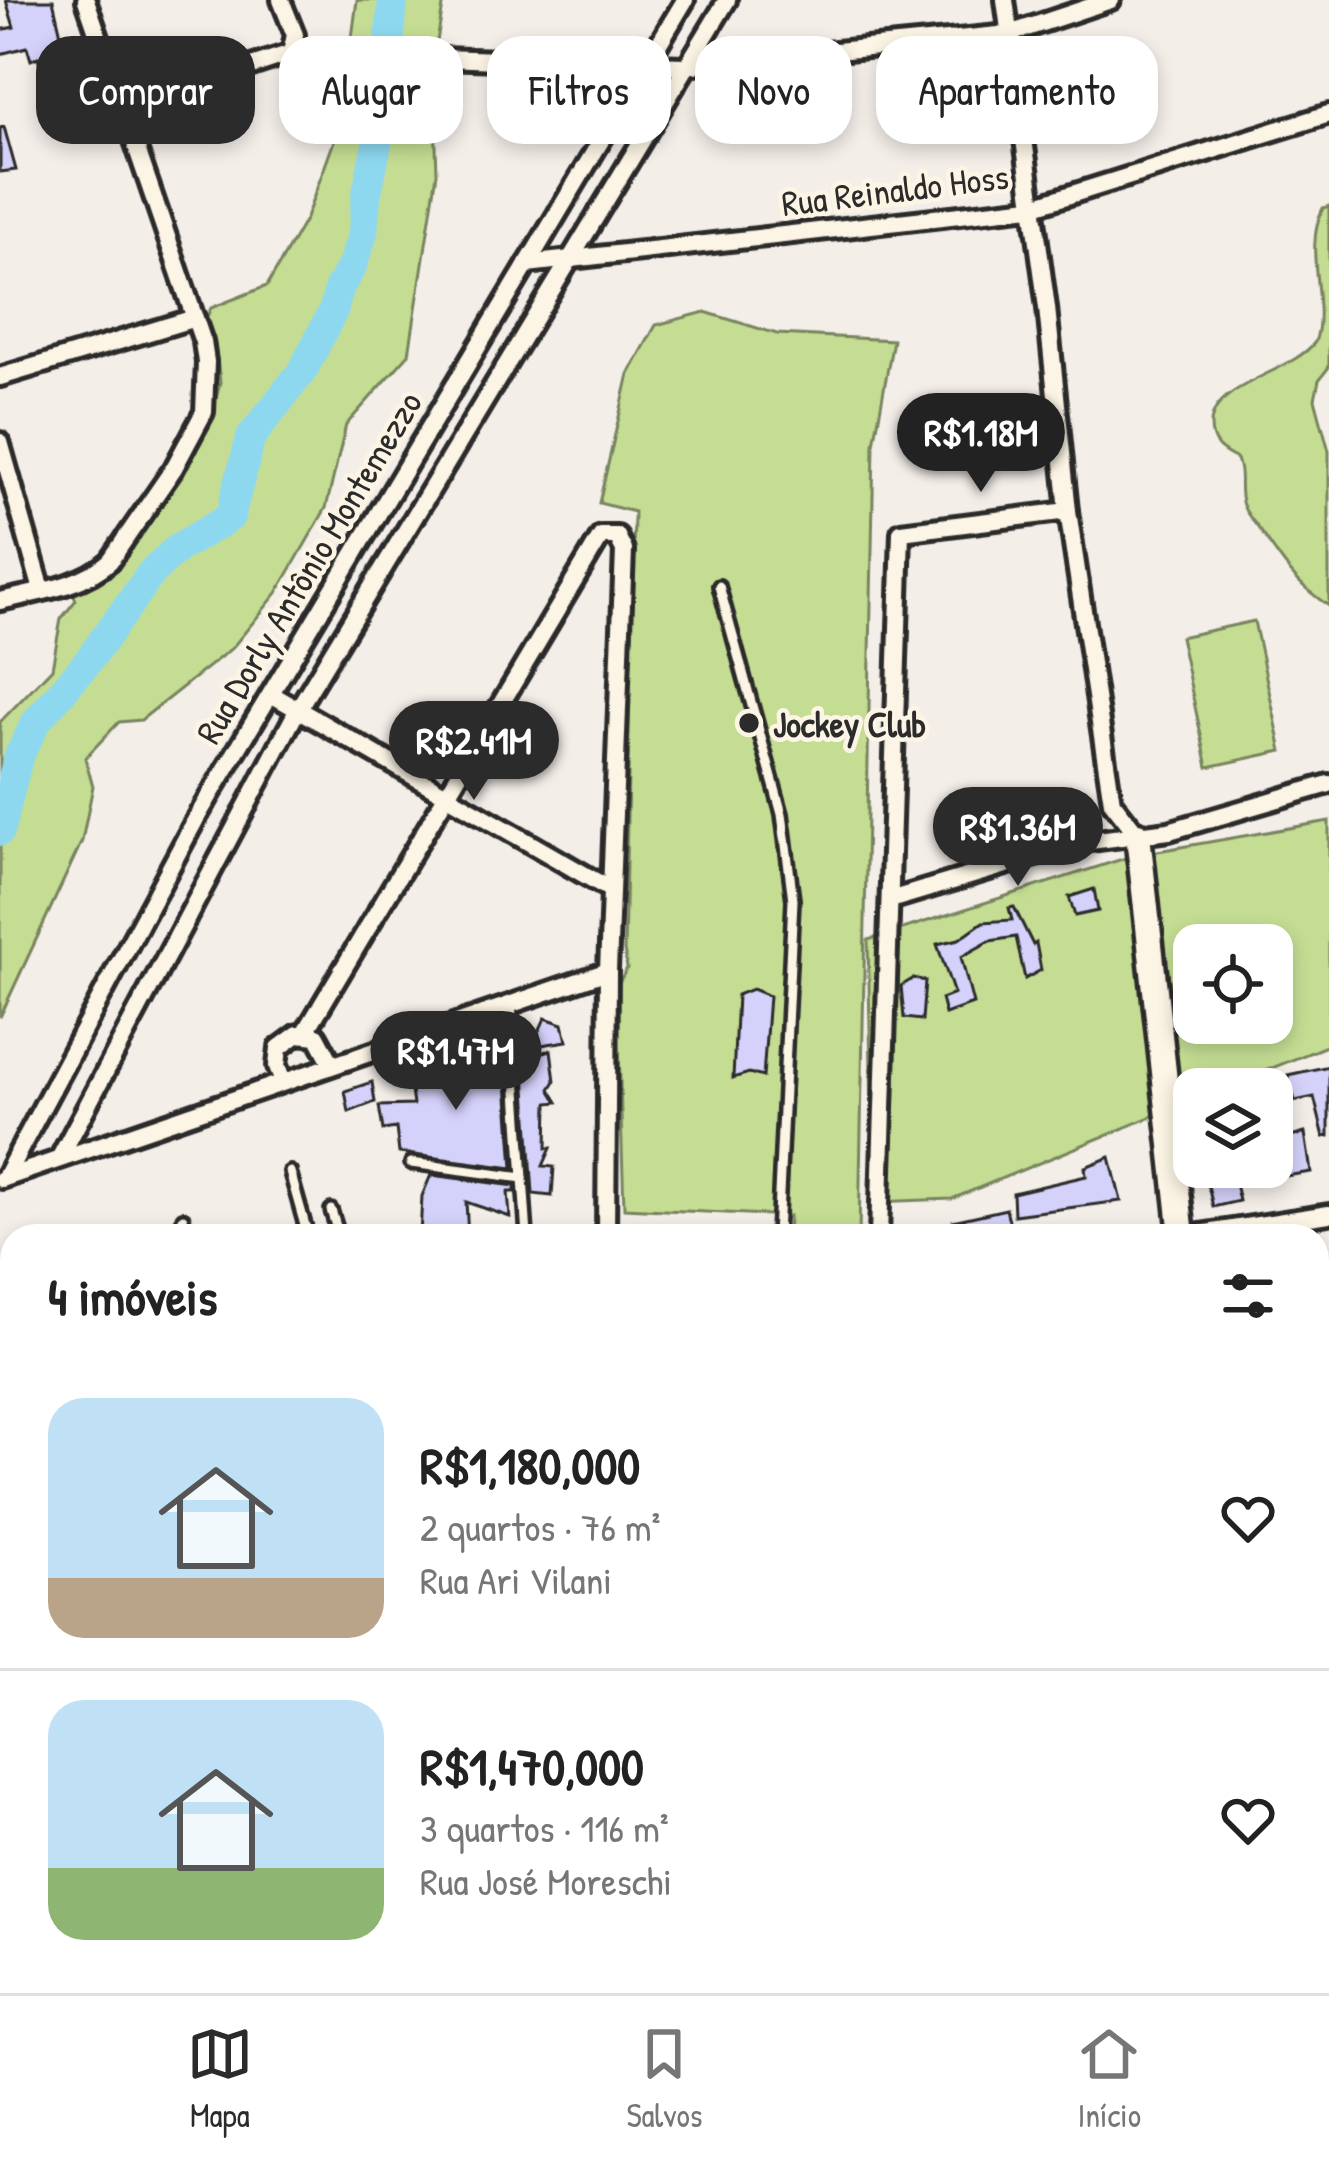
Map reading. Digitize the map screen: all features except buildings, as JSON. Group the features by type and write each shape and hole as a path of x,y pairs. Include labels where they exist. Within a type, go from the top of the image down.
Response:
{"street":[{"path":"86,0 99,36"},
{"path":"281,0 295,36"},
{"name":"Rua Dorly Antônio Montemezzo","path":"663,36 685,0"},
{"name":"Rua Dorly Antônio Montemezzo","path":"60,1157 298,709 727,0"},
{"path":"1005,0 1047,308 1068,511 1112,802 1138,836 1184,1224"},
{"path":"671,66 1009,34 1111,0"},
{"name":"Rua Reinaldo Hoss","path":"527,264 1031,207 1329,114"},
{"path":"0,601 74,583 110,561 174,468 204,412 206,362 195,318 136,144"},
{"name":"Rua Dorly Antônio Montemezzo","path":"3,1178 197,817 598,144"},
{"path":"0,377 195,318"},
{"path":"0,442 42,590"},
{"path":"880,1224 901,532 1068,511"},
{"path":"305,1033 601,536 611,533 624,550 608,971 606,1224"},
{"path":"271,694 611,890"},
{"path":"890,901 1082,842 1187,826 1329,784"},
{"path":"3,1178 608,971"},
{"path":"283,1081 277,1066 279,1048 291,1036 305,1033 322,1041 332,1064"},
{"path":"1264,1224 1329,1214"}],"lane":[{"path":"719,586 782,814 793,900 778,1224"},
{"path":"512,1004 526,1224"},
{"path":"411,1163 523,1178"},
{"path":"290,1172 305,1224"},
{"path":"331,1210 335,1224"},
{"path":"183,1218 185,1224"}],"green space":[{"path":"357,0 444,0 438,36 352,36"},
{"path":"333,144 436,144 437,173 409,354 346,425 326,508 277,593 232,648 141,720 119,722 85,758 93,786 82,841 0,1017 0,722 52,668 61,619 76,600 73,593 105,578 125,554 211,420 220,382 206,319 211,308 267,286 306,218"},
{"path":"1329,206 1329,367 1319,380 1315,399 1329,451 1329,606 1297,580 1247,514 1237,459 1218,446 1211,425 1224,399 1315,342 1319,311 1315,242 1323,208"},
{"name":"Jockey Club","path":"705,312 777,334 893,340 874,444 859,1224 789,1224 789,1216 624,1208 617,986 627,968 634,512 599,503 629,374 656,325"},
{"path":"1254,621 1282,751 1208,767 1180,637"},
{"path":"1329,821 1329,1045 1272,1068 1173,1068 1173,1108 952,1199 874,1202 868,940 1135,855"}],"waterway":[{"path":"0,831 18,758 36,722 89,660 152,572 178,548 230,517 251,437 303,370 334,309 363,233 383,115 393,0"}],"place":[{"name":"Jockey Club","path":"749,723"}]}
